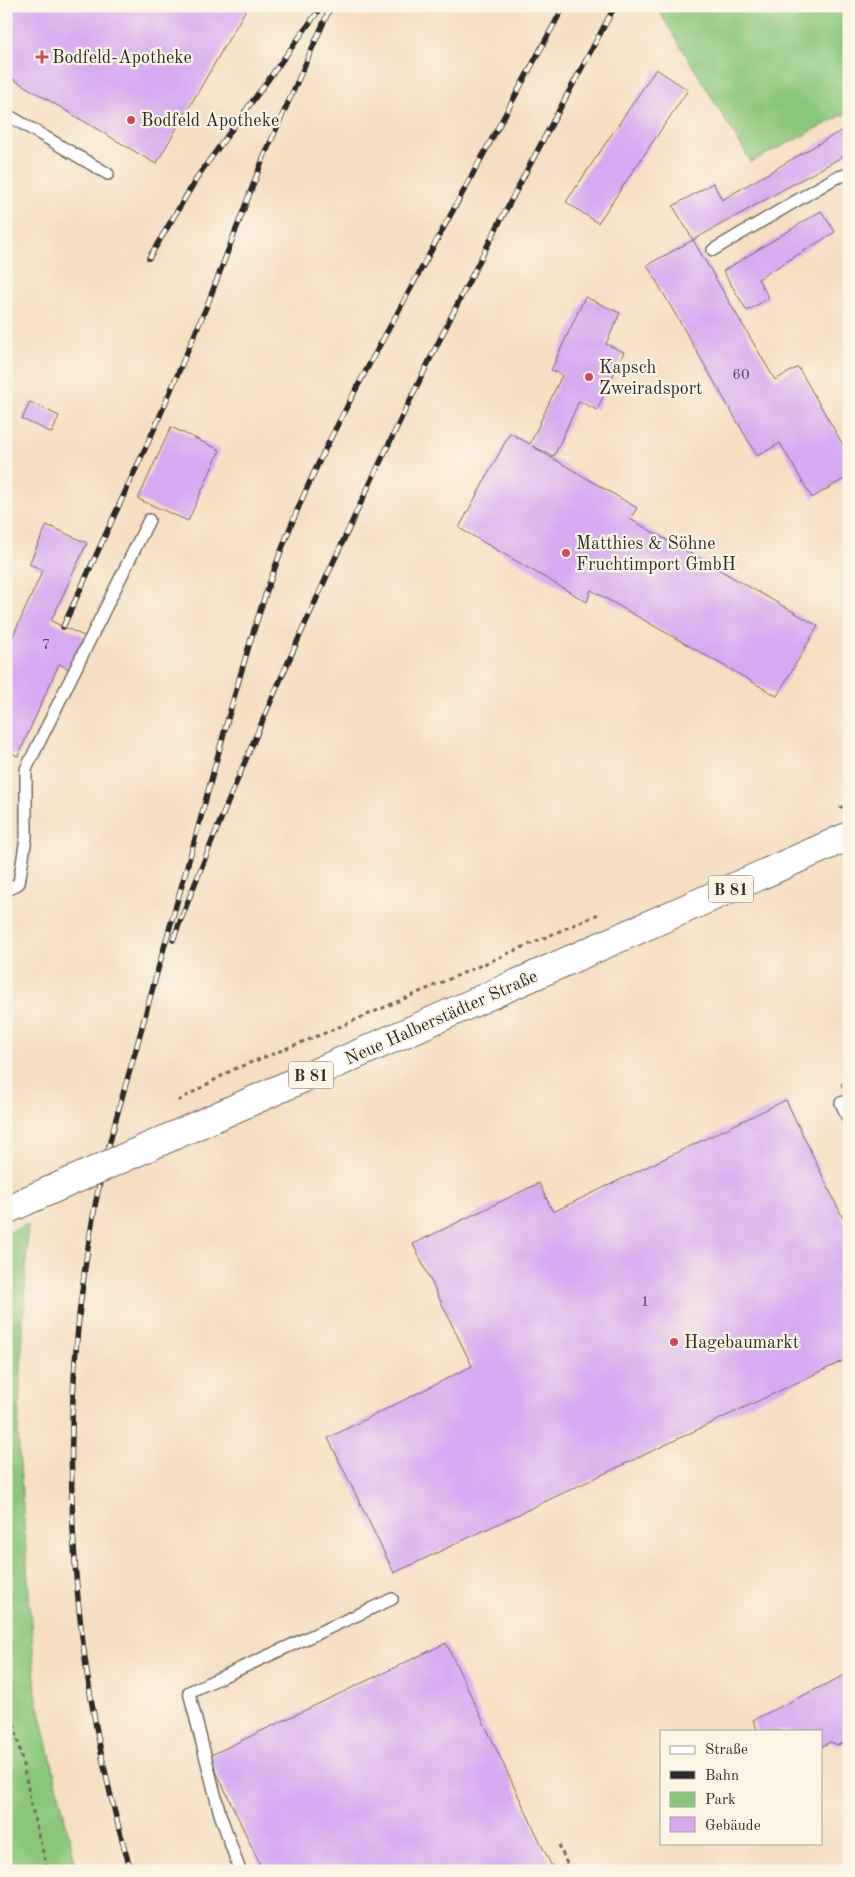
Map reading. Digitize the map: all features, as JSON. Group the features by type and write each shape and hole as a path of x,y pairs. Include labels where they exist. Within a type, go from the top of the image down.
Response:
{"main road":[{"name":"Neue Halberstädter Straße","path":"16,1205 849,836"}],"lane":[{"path":"6,114 108,174"},
{"path":"713,250 834,178 849,174"},
{"path":"6,891 19,883 26,838 26,769 149,520"},
{"path":"849,1100 841,1103 849,1121"},
{"path":"240,1871 220,1814 189,1692 392,1599"}],"path":[{"path":"832,812 849,804"},
{"path":"174,1103 232,1070 330,1031 608,910"},
{"path":"6,1685 36,1826 48,1871"},
{"path":"559,1845 570,1871"}],"green space":[{"path":"656,6 849,6 849,112 751,162"},
{"path":"28,1224 18,1435 36,1694 77,1871 6,1871 6,1234"}],"building":[{"name":"Bodfeld Apotheke","path":"6,6 248,6 156,164 6,75"},
{"path":"656,69 688,90 598,223 566,202"},
{"path":"849,126 849,153 693,240 673,206 713,183 722,200"},
{"path":"821,211 835,232 758,279 769,298 747,311 723,271"},
{"path":"693,240 775,380 798,367 849,455 849,476 812,498 780,443 757,456 647,265"},
{"path":"585,297 620,313 606,344 624,352 597,410 579,401 554,456 532,446 637,508 630,519 818,626 777,696 591,590 587,602 459,528 510,433 530,444 562,375 551,370"},
{"path":"30,402 59,416 52,433 22,419"},
{"path":"171,427 220,450 188,521 138,499"},
{"path":"47,525 87,543 51,621 86,637 71,670 59,664 18,756 6,751 6,651 43,570 29,564"},
{"path":"849,1080 849,1100 841,1084"},
{"path":"786,1100 849,1231 849,1358 394,1573 328,1438 472,1366 413,1244 539,1183 553,1212"},
{"path":"446,1643 554,1871 263,1871 209,1756"},
{"path":"849,1673 849,1740 838,1745 830,1742 822,1746 822,1730 758,1730 753,1720"}],"railway":[{"path":"149,258 200,173 322,6"},
{"path":"63,627 156,425 208,303 263,159 331,6"},
{"path":"131,1871 109,1790 93,1708 81,1624 74,1540 71,1456 74,1372 82,1289 103,1167 244,662 292,522 322,456 354,393 564,6"},
{"path":"173,940 204,860 271,701 379,464 474,271 615,6"}],"place":[{"name":"Bodfeld-Apotheke","path":"42,57"},
{"name":"Bodfeld Apotheke","path":"131,120"},
{"name":"Kapsch Zweiradsport","path":"589,377"},
{"name":"Matthies & Söhne Fruchtimport GmbH","path":"566,553"},
{"name":"Hagebaumarkt","path":"674,1342"}]}
